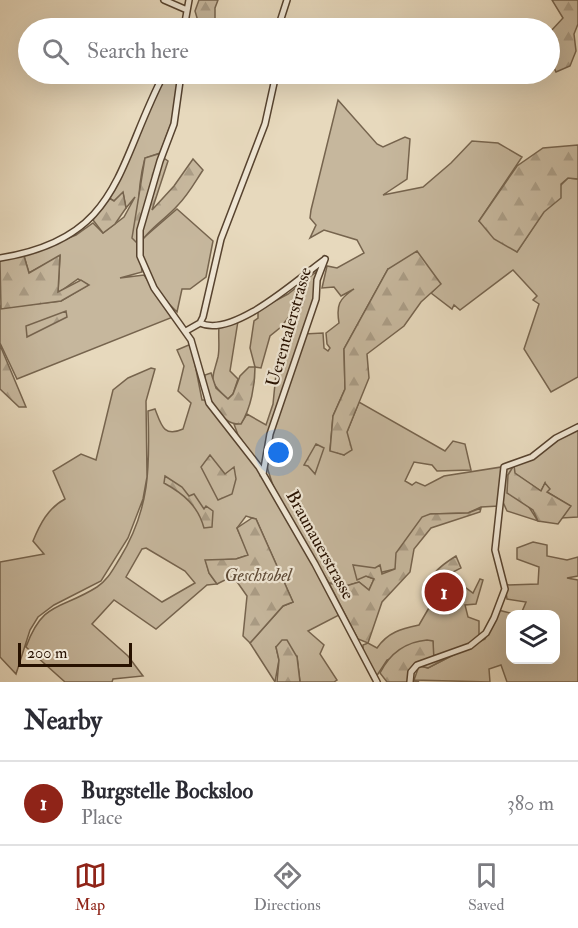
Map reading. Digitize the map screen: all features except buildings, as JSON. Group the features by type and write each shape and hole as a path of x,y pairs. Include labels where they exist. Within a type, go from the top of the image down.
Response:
{"street":[{"path":"164,0 187,10"},
{"path":"186,18 189,0"},
{"path":"282,18 286,0"},
{"path":"0,258 28,253 56,244 81,228 96,214 110,192 159,84"},
{"name":"Braunauerstrasse","path":"180,84 176,117 141,223 139,245 154,288 186,331 194,346 209,403 263,474 319,572 377,682"},
{"path":"186,331 200,323 222,236 265,124 274,84"},
{"name":"Uerentalerstrasse","path":"200,323 217,324 255,312 325,259 318,280 316,299 268,439 263,474"},
{"path":"410,682 411,672 420,663 461,650 476,642 488,629 498,610 505,589 495,550 504,467 532,457 556,438 578,427"}],"green space":[{"path":"199,0 218,0 215,18 197,18 195,11"},
{"path":"552,0 578,0 578,24 574,34 576,51 570,66 560,70 560,21 563,18"},
{"path":"161,84 178,84 175,113 160,153 145,158 142,172 138,215 142,272 120,278 144,275 173,317 17,379 0,343 0,305 1,308 61,301 88,285 78,279 58,293 60,256 29,273 24,256 76,235 93,223 103,233 124,217 135,197 126,208 123,193 114,201 109,198"},
{"path":"338,100 377,144 383,147 405,137 410,139 407,179 383,195 423,187 472,141 498,143 522,157 479,221 517,252 561,185 568,178 578,179 578,377 551,392 524,349 539,304 533,300 537,296 513,270 460,310 454,305 452,309 431,293 440,284 388,269 344,349 345,389 333,416 330,450 344,455 347,432 359,402 445,451 453,441 465,444 471,470 437,471 432,465 414,462 405,481 412,485 416,482 425,486 444,476 514,465 578,427 578,517 562,518 570,506 547,492 545,483 541,491 514,473 514,466 508,475 538,521 507,511 502,500 499,506 481,507 468,513 431,514 395,569 366,576 374,579 369,590 359,582 346,586 329,583 283,508 266,461 263,469 238,435 234,424 241,423 247,414 266,425 273,404 277,364 304,301 302,300 281,327 270,336 261,368 255,367 250,348 258,310 288,294 316,272 315,298 304,334 323,333 324,348 328,351 330,348 327,344 326,333 339,323 340,303 354,289 341,296 334,287 322,288 327,266 337,268 364,253 357,240 324,230 310,238 316,225 310,218 311,210"},
{"path":"578,145 578,179 568,178 561,184 561,198 544,212 517,252 494,239 479,221 517,166 543,148"},
{"path":"158,154 168,161 152,210 174,186 193,159 203,170 182,201 147,234 139,245 132,238 145,158"},
{"path":"123,192 126,208 115,224 103,233 93,220 109,198 114,201"},
{"path":"177,209 213,241 206,277 190,289 182,289 177,312 152,280 144,261 140,241"},
{"path":"417,251 441,284 421,302 404,326 367,354 369,378 347,432 352,450 344,455 330,451 333,416 345,389 344,349 388,269"},
{"path":"60,255 58,292 81,280 89,285 61,301 1,309 0,260 24,256 29,273"},
{"path":"66,311 67,317 27,337 26,326"},
{"path":"238,321 230,371 238,379 233,394 228,399 217,388 213,380 219,353 219,327"},
{"path":"191,344 202,400 205,400 262,475 341,614 308,631 324,645 320,654 337,680 334,682 300,682 297,656 276,647 279,660 275,682 250,643 283,606 293,602 256,519 246,516 237,528 249,555 236,559 206,561 209,573 217,584 207,585 156,629 114,600 92,624 128,656 143,676 113,679 112,682 65,682 26,647 32,632 46,613 97,587 104,581 130,540 143,505 146,487 149,451 148,411 155,409 164,428 171,432 183,429 191,403 178,391 184,366 177,350","holes":["146,548 185,571 195,583 162,602 126,577 142,549"]},
{"path":"0,345 26,407 19,407 0,389"},
{"path":"249,367 255,367 250,404 241,424 233,423 220,414 210,399 205,375 211,373 216,388 228,399 233,394 240,376"},
{"path":"151,368 155,369 146,401 147,477 143,499 128,538 101,581 54,605 38,617 30,630 16,674 0,657 0,562 44,554 33,541 45,517 65,499 53,471 81,454 96,460 113,390 128,378"},
{"path":"316,444 324,448 315,474 304,465"},
{"path":"210,455 225,474 234,467 236,479 232,494 218,500 201,467"},
{"path":"514,465 515,473 541,491 545,483 550,489 547,492 571,506 558,524 538,521 533,510 507,493 508,475"},
{"path":"165,476 182,487 189,496 194,494 204,509 206,506 213,511 212,527 204,528 198,513 189,501 164,483"},
{"path":"481,508 480,512 431,528 414,549 410,572 382,602 368,643 358,639 329,583 346,586 359,582 369,590 374,579 366,576 357,580 353,565 375,568 380,565 382,574 395,569 396,553 422,517 430,514 468,513"},
{"name":"Geschtobel","path":"252,518 256,519 293,602 283,606 250,643 243,636 247,596 233,576 217,584 209,573 205,560 236,559 248,555 237,528"},
{"path":"533,542 547,545 547,556 567,560 578,557 578,576 567,578 578,580 578,682 507,682 501,665 489,669 490,682 414,680 419,666 428,668 485,639 498,610 506,612 506,664 560,664 560,610 523,610 526,602 507,599 505,585 538,584 539,567 517,559 517,548"},
{"path":"456,556 461,568 453,572 452,576 462,585 464,594 457,603 442,610 430,606 429,588 433,576 441,566"},
{"path":"480,579 483,580 476,604 465,605 468,617 479,621 479,637 460,649 433,656 433,642 387,660 376,677 363,650 363,645 368,643 377,648 395,632 419,625 430,606 442,610 457,603 464,594 462,585 473,593"},
{"path":"282,640 287,640 297,657 300,682 277,682 279,660 276,647"},
{"path":"433,641 434,660 449,655 449,657 428,668 414,664 408,678 419,682 387,682 380,673 393,654 412,643"}],"place":[{"name":"Burgstelle Bocksloo","path":"444,592"}]}
